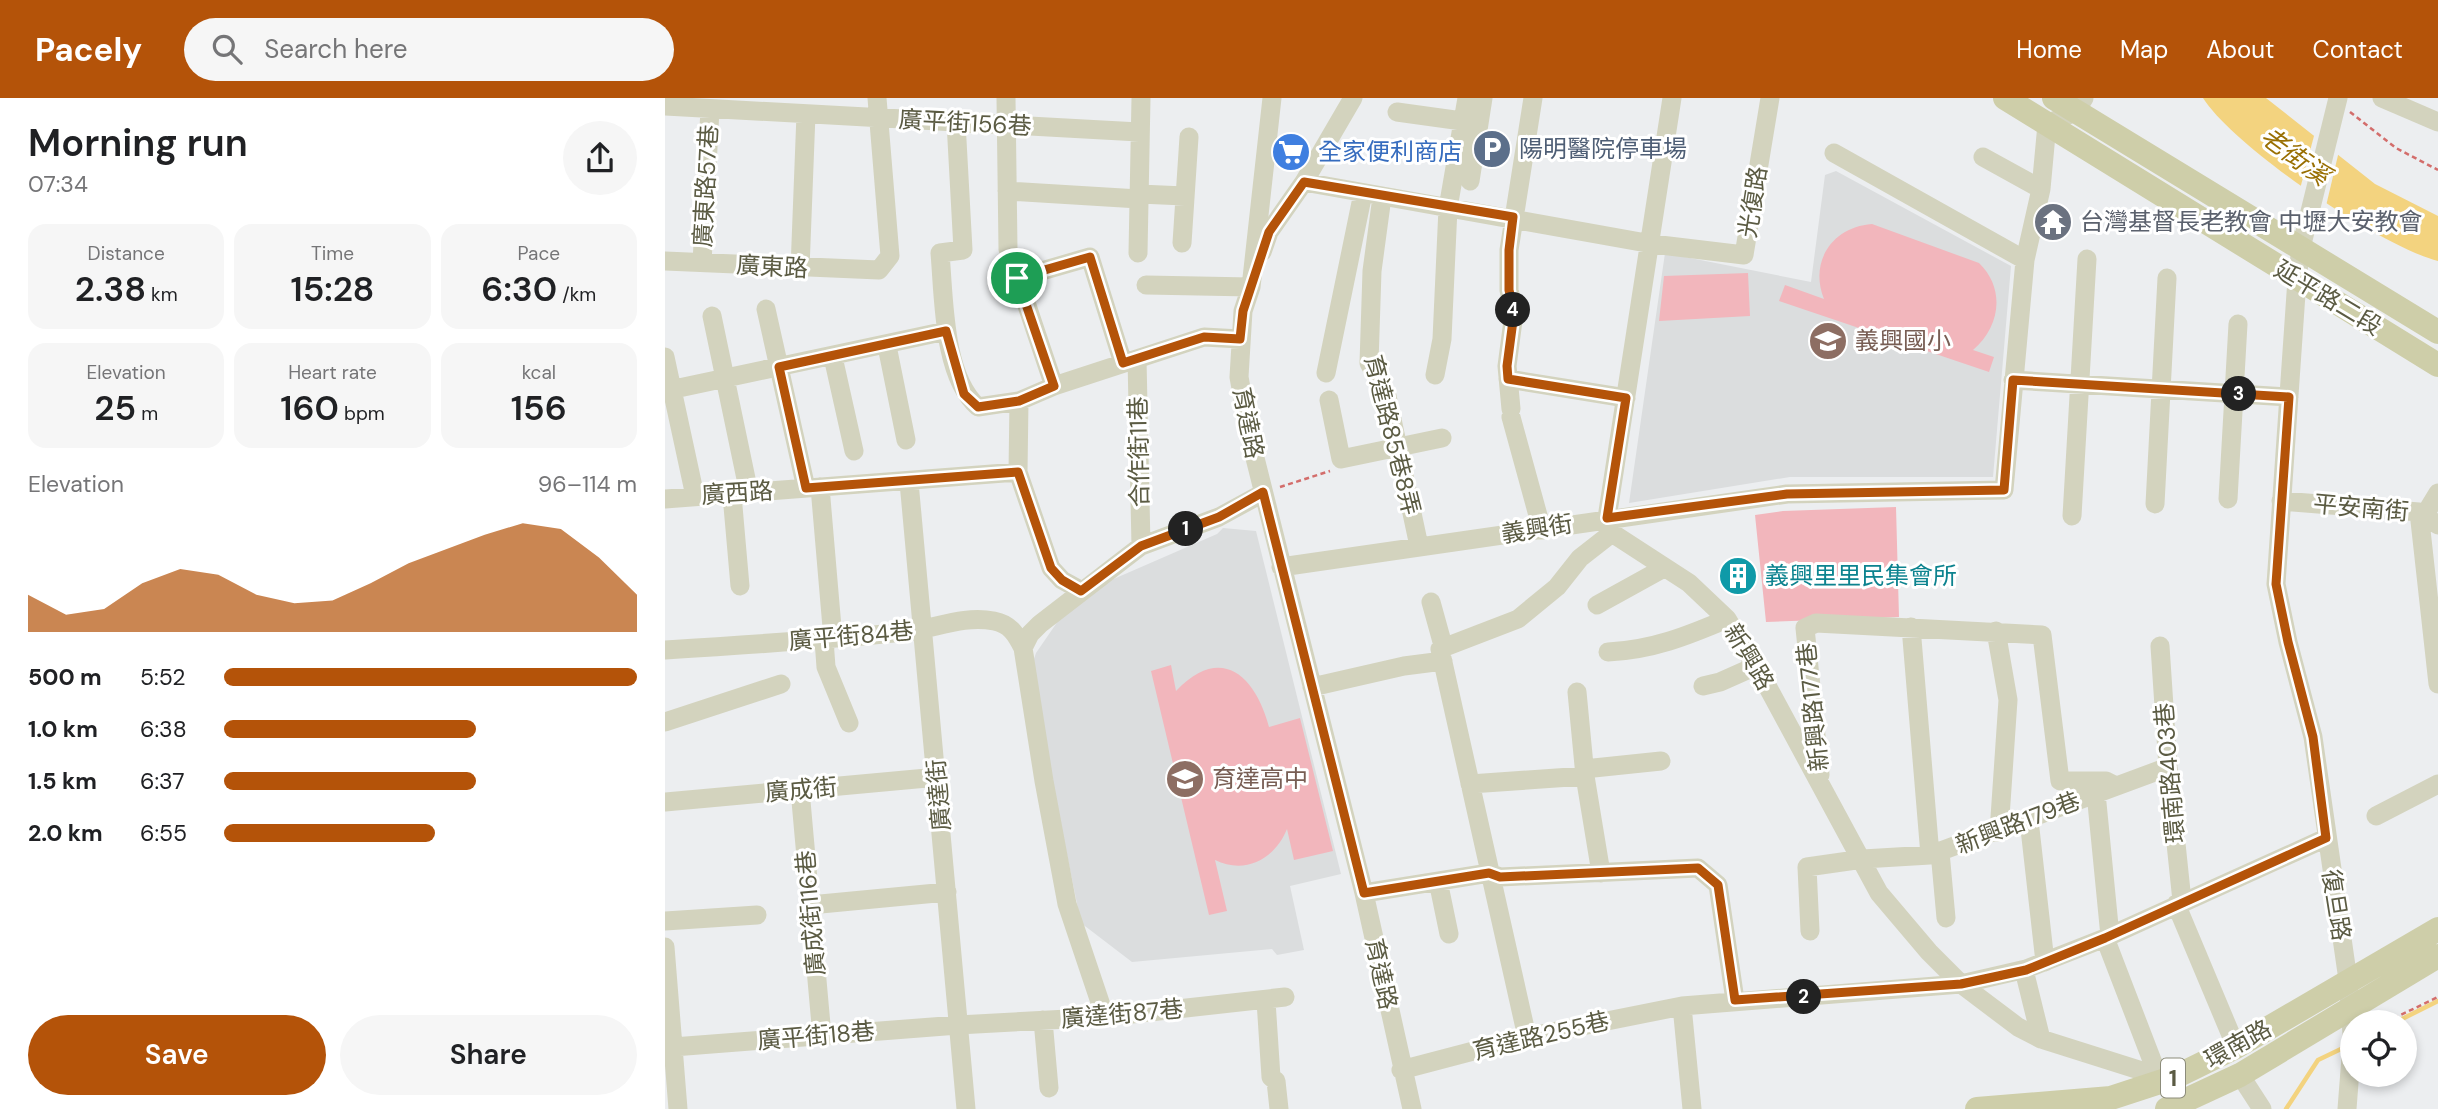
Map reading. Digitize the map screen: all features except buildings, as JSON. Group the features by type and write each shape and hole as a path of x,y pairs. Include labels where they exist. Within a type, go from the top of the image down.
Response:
{"main road":[{"name":"延平路二段","path":"2005,98 2438,365"},
{"name":"延平路二段","path":"2054,98 2080,105 2301,248 2438,332"},
{"name":"環南路","path":"1977,1109 2111,1098 2167,1077 2236,1047 2438,929"},
{"name":"環南路","path":"2167,1109 2194,1099 2240,1075 2349,1007 2438,956"}],"street":[{"path":"877,98 879,118"},
{"path":"1006,98 1007,191 1014,272 1054,386"},
{"path":"1138,253 1141,98"},
{"name":"育達路","path":"1272,98 1251,287 1243,311 1239,377 1263,492 1364,893 1401,1070 1412,1109"},
{"path":"1146,285 1251,287 1269,232 1304,182 1353,98"},
{"path":"1435,376 1442,339 1448,208 1467,98"},
{"path":"1469,181 1483,98"},
{"path":"1533,98 1509,250 1509,290 1514,313 1507,373 1511,413 1542,530"},
{"path":"1312,687 1443,655 1518,619 1557,587 1609,525 1672,98"},
{"name":"光復路","path":"1652,244 1744,255 1770,98"},
{"path":"2382,98 2438,121"},
{"name":"復旦路","path":"2338,103 2301,248 2297,279 2276,584 2313,737 2348,980 2349,1010"},
{"path":"2080,105 2047,124 2041,189 2025,260 2013,380 2289,397"},
{"name":"廣平街156巷","path":"665,106 1139,132"},
{"name":"廣東路57巷","path":"702,263 710,109"},
{"path":"1397,112 1462,121"},
{"path":"800,269 806,114"},
{"name":"廣東路","path":"665,261 800,269 879,270 890,256 879,118"},
{"path":"956,122 963,250 940,253 946,331 964,394 978,407 1019,401 1054,386 1204,337 1240,339"},
{"path":"1182,243 1189,137"},
{"path":"1834,153 2025,260"},
{"path":"1983,157 2041,189"},
{"path":"1304,182 1513,217 1652,244"},
{"path":"1007,191 1185,196"},
{"path":"1326,373 1372,195"},
{"name":"育達路85巷8弄","path":"1372,195 1369,363 1387,396 1419,547"},
{"name":"合作街11巷","path":"1014,272 1090,257 1130,361 1141,546"},
{"path":"2072,516 2087,259"},
{"path":"2155,504 2167,278"},
{"path":"766,309 779,367 813,487 829,639 826,667 849,723"},
{"path":"712,316 725,379 741,494 740,586"},
{"path":"2228,499 2238,324"},
{"path":"668,390 887,346 946,331"},
{"path":"887,346 906,440"},
{"path":"665,357 668,390 695,496"},
{"path":"833,357 853,451"},
{"path":"1507,373 1626,398"},
{"name":"義興街","path":"1281,567 1542,530 1609,525 1787,494 2004,490 2013,380"},
{"path":"1329,400 1341,459 1442,438"},
{"path":"1019,401 1018,472 1051,568 1062,580 1081,591"},
{"name":"廣西路","path":"665,499 1018,472"},
{"name":"廣達街","path":"909,482 966,1109"},
{"path":"1105,1017 1067,904 1023,648 1030,634 1141,546 1219,517 1263,492"},
{"path":"2438,493 2427,518 2438,684"},
{"name":"平安南街","path":"2281,501 2427,518"},
{"name":"新興路","path":"1609,525 1708,598 1727,619 1756,666 1863,859 1879,893 1961,984 2018,1027 2041,1039 2167,1077"},
{"path":"1597,605 1664,568"},
{"path":"1431,603 1527,1037"},
{"path":"1608,652 1638,650 1672,642 1727,619"},
{"name":"廣平街84巷","path":"665,650 924,630 939,622 996,621 1014,631 1023,648"},
{"name":"新興路177巷","path":"1821,787 1805,628 1816,623 1911,627"},
{"path":"1946,918 1935,853 1911,627 2042,635 2060,781 2106,781 2116,786"},
{"path":"1996,631 2008,700 1999,832"},
{"name":"環南路403巷","path":"2160,646 2179,902 2236,1047"},
{"path":"1703,686 1720,682 1756,666"},
{"path":"665,722 781,684"},
{"path":"1577,692 1584,772 1601,873"},
{"path":"1470,785 1661,761"},
{"name":"新興路179巷","path":"1810,931 1807,867 1935,853 1999,832 2168,767"},
{"name":"廣成街","path":"665,802 937,777"},
{"path":"2376,816 2438,784"},
{"name":"廣成街116巷","path":"800,790 822,1035"},
{"path":"2097,793 2107,937 2167,1077"},
{"path":"2029,820 2045,962"},
{"name":"育達路255巷","path":"1401,1070 1527,1037 1682,1006 1961,984 2024,970 2107,937 2179,902 2326,838"},
{"path":"1364,893 1489,873 1500,877 1698,868 1718,885 1735,1000"},
{"path":"1438,881 1449,934"},
{"path":"810,905 947,892"},
{"path":"665,921 757,915"},
{"path":"665,947 678,1109"},
{"path":"2024,970 2041,1039"},
{"name":"廣達街87巷","path":"958,1025 1105,1017 1276,999 1271,1077 1276,1080 1279,1109"},
{"path":"1682,1006 1692,1109"},
{"path":"1043,1020 1049,1088"},
{"name":"廣平街18巷","path":"673,1047 958,1025"},
{"path":"2240,1075 2262,1109"},
{"path":"2347,1109 2349,1087"}],"path":[{"path":"2338,103 2396,148 2438,170"},
{"path":"1263,492 1342,467 1341,459"},
{"path":"2411,1010 2438,997"}],"shaded area":[{"name":"義興國小","path":"1836,171 2011,266 1993,477 1790,477 1629,503 1665,253 1811,282 1825,175"},
{"path":"1872,224 1979,263 1988,273 1996,296 1994,319 1982,341 1973,350 1994,357 1989,372 1779,301 1785,285 1824,299 1820,272 1827,249 1835,239 1846,232"},
{"path":"1748,273 1750,316 1659,321 1664,276"},
{"path":"1896,507 1899,617 1766,622 1755,515 1783,511"},
{"name":"育達高中","path":"1223,528 1256,531 1341,874 1290,886 1304,950 1277,955 1272,949 1132,962 1081,923 1032,684 1032,665 1036,653 1058,621 1109,581 1217,534"},
{"path":"1171,665 1176,691 1192,677 1208,669 1222,668 1245,680 1255,693 1269,727 1300,718 1333,851 1294,860 1287,829 1275,849 1258,861 1237,866 1215,860 1227,911 1209,915 1151,671"}],"water":[{"name":"老街溪","path":"2203,98 2266,98 2375,184 2438,216 2438,261 2381,236 2311,193 2245,142 2220,119"}],"pier":[{"path":"2315,132 2339,151 2326,206 2300,189"}],"waterway":[{"path":"2417,1012 2438,1001"},
{"path":"2286,1109 2318,1060 2340,1049"}],"place":[{"name":"陽明醫院停車場","path":"1492,149"},
{"name":"全家便利商店","path":"1291,152"},
{"name":"台灣基督長老教會 中壢大安教會","path":"2053,222"},
{"name":"義興國小","path":"1828,341"},
{"name":"義興里里民集會所","path":"1738,576"},
{"name":"育達高中","path":"1185,779"}],"route":[{"path":"1304,182 1513,217 1509,250 1509,290 1514,313 1507,366 1508,379 1626,398 1607,518 1787,494 2004,490 2013,380 2289,397 2276,584 2313,737 2326,838 2105,938 2026,970 1961,984 1808,997 1735,1000 1718,885 1698,868 1500,877 1489,873 1364,893 1263,492 1219,517 1141,546 1081,591 1062,580 1051,568 1018,472 806,488 779,367 887,346 946,331 964,394 978,407 1019,401 1054,386 1017,278 1090,257 1123,363 1204,337 1240,339 1243,311 1269,232 1304,182"}]}
